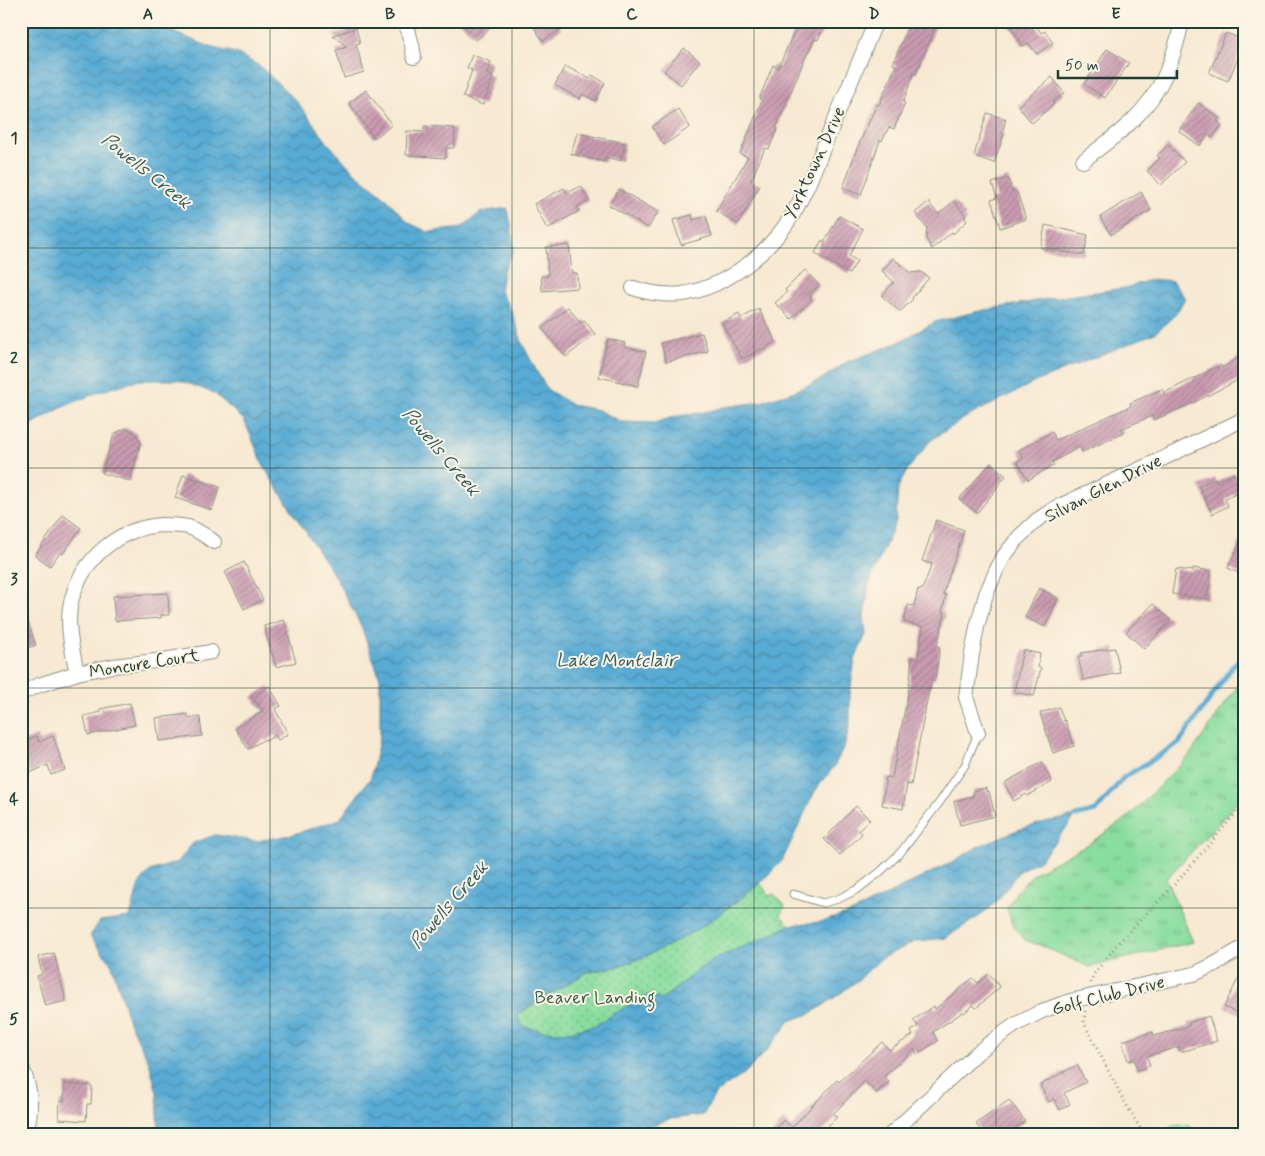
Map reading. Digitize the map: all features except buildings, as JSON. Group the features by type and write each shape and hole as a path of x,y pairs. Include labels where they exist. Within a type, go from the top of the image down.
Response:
{"street":[{"path":"402,21 412,43 414,57"},
{"name":"Yorktown Drive","path":"633,288 661,294 681,294 701,289 722,280 744,267 778,235 794,214 807,187 876,21"},
{"path":"1082,162 1133,120 1150,100 1164,78 1174,54 1182,21"},
{"name":"Silvan Glen Drive","path":"978,733 966,698 977,627 986,594 997,569 1004,556 1019,537 1037,520 1057,507 1244,419"},
{"path":"77,673 69,618 72,598 84,571 103,548 118,537 132,531 150,526 165,525 187,527 202,533 214,542"},
{"name":"Moncure Court","path":"21,693 77,673 211,652"},
{"name":"Golf Club Drive","path":"890,1135 991,1042 1015,1025 1042,1011 1070,1002 1194,974 1244,947"},
{"path":"21,1066 26,1076 31,1107 25,1135"}],"lane":[{"path":"793,894 823,903 838,899 858,888 880,872 900,853 939,803 965,765 978,733"}],"path":[{"path":"1144,1135 1123,1099 1084,1023 1086,998 1094,975 1118,942 1175,884 1236,813 1244,800"}],"green space":[{"path":"1244,681 1244,787 1232,809 1166,879 1193,942 1089,967 1025,940 1012,924 1007,908 1016,892 1034,873 1084,847 1127,818 1189,756 1237,687"},
{"name":"Beaver Landing","path":"760,883 770,896 774,894 785,906 780,915 790,925 693,974 661,1000 627,1006 596,1025 569,1032 543,1031 522,1026 517,1015 587,972 612,968 642,958 673,943 734,904"},
{"path":"1189,1124 1196,1135 1160,1135 1172,1126"}],"water":[{"name":"Lake Montclair","path":"21,21 145,21 213,48 236,53 261,67 299,104 327,142 354,172 385,197 409,223 428,232 461,228 481,212 507,208 514,249 503,272 500,291 512,312 523,345 536,370 547,389 572,405 598,410 622,422 654,423 677,416 760,402 792,392 820,380 847,362 897,343 935,322 975,312 1052,298 1125,288 1153,279 1172,281 1185,298 1176,314 1155,333 1035,382 965,418 930,441 908,469 898,487 896,521 869,583 864,617 866,634 855,659 850,693 850,722 845,744 835,765 815,791 782,861 760,883 708,923 642,958 612,968 587,972 517,1015 522,1026 543,1031 569,1032 596,1025 651,994 661,1000 711,960 790,925 821,922 853,912 954,861 977,847 1017,830 1076,816 1040,860 1019,871 1001,896 986,912 945,938 916,941 882,958 858,980 830,1001 812,1013 790,1021 768,1049 744,1074 716,1093 703,1115 670,1119 624,1135 159,1135 157,1093 149,1062 129,1022 112,965 90,936 100,921 130,917 139,884 150,871 178,862 193,843 215,835 256,841 291,835 340,819 371,777 380,735 380,678 361,626 337,580 265,469 244,420 214,393 178,380 139,380 101,391 63,407 31,425 21,434"}],"waterway":[{"path":"1076,816 1096,811 1123,778 1179,743 1232,667 1244,656"}],"water label":[{"name":"Powells Creek","path":"147,170"},
{"name":"Powells Creek","path":"442,451"},
{"name":"Powells Creek","path":"448,904"}]}
